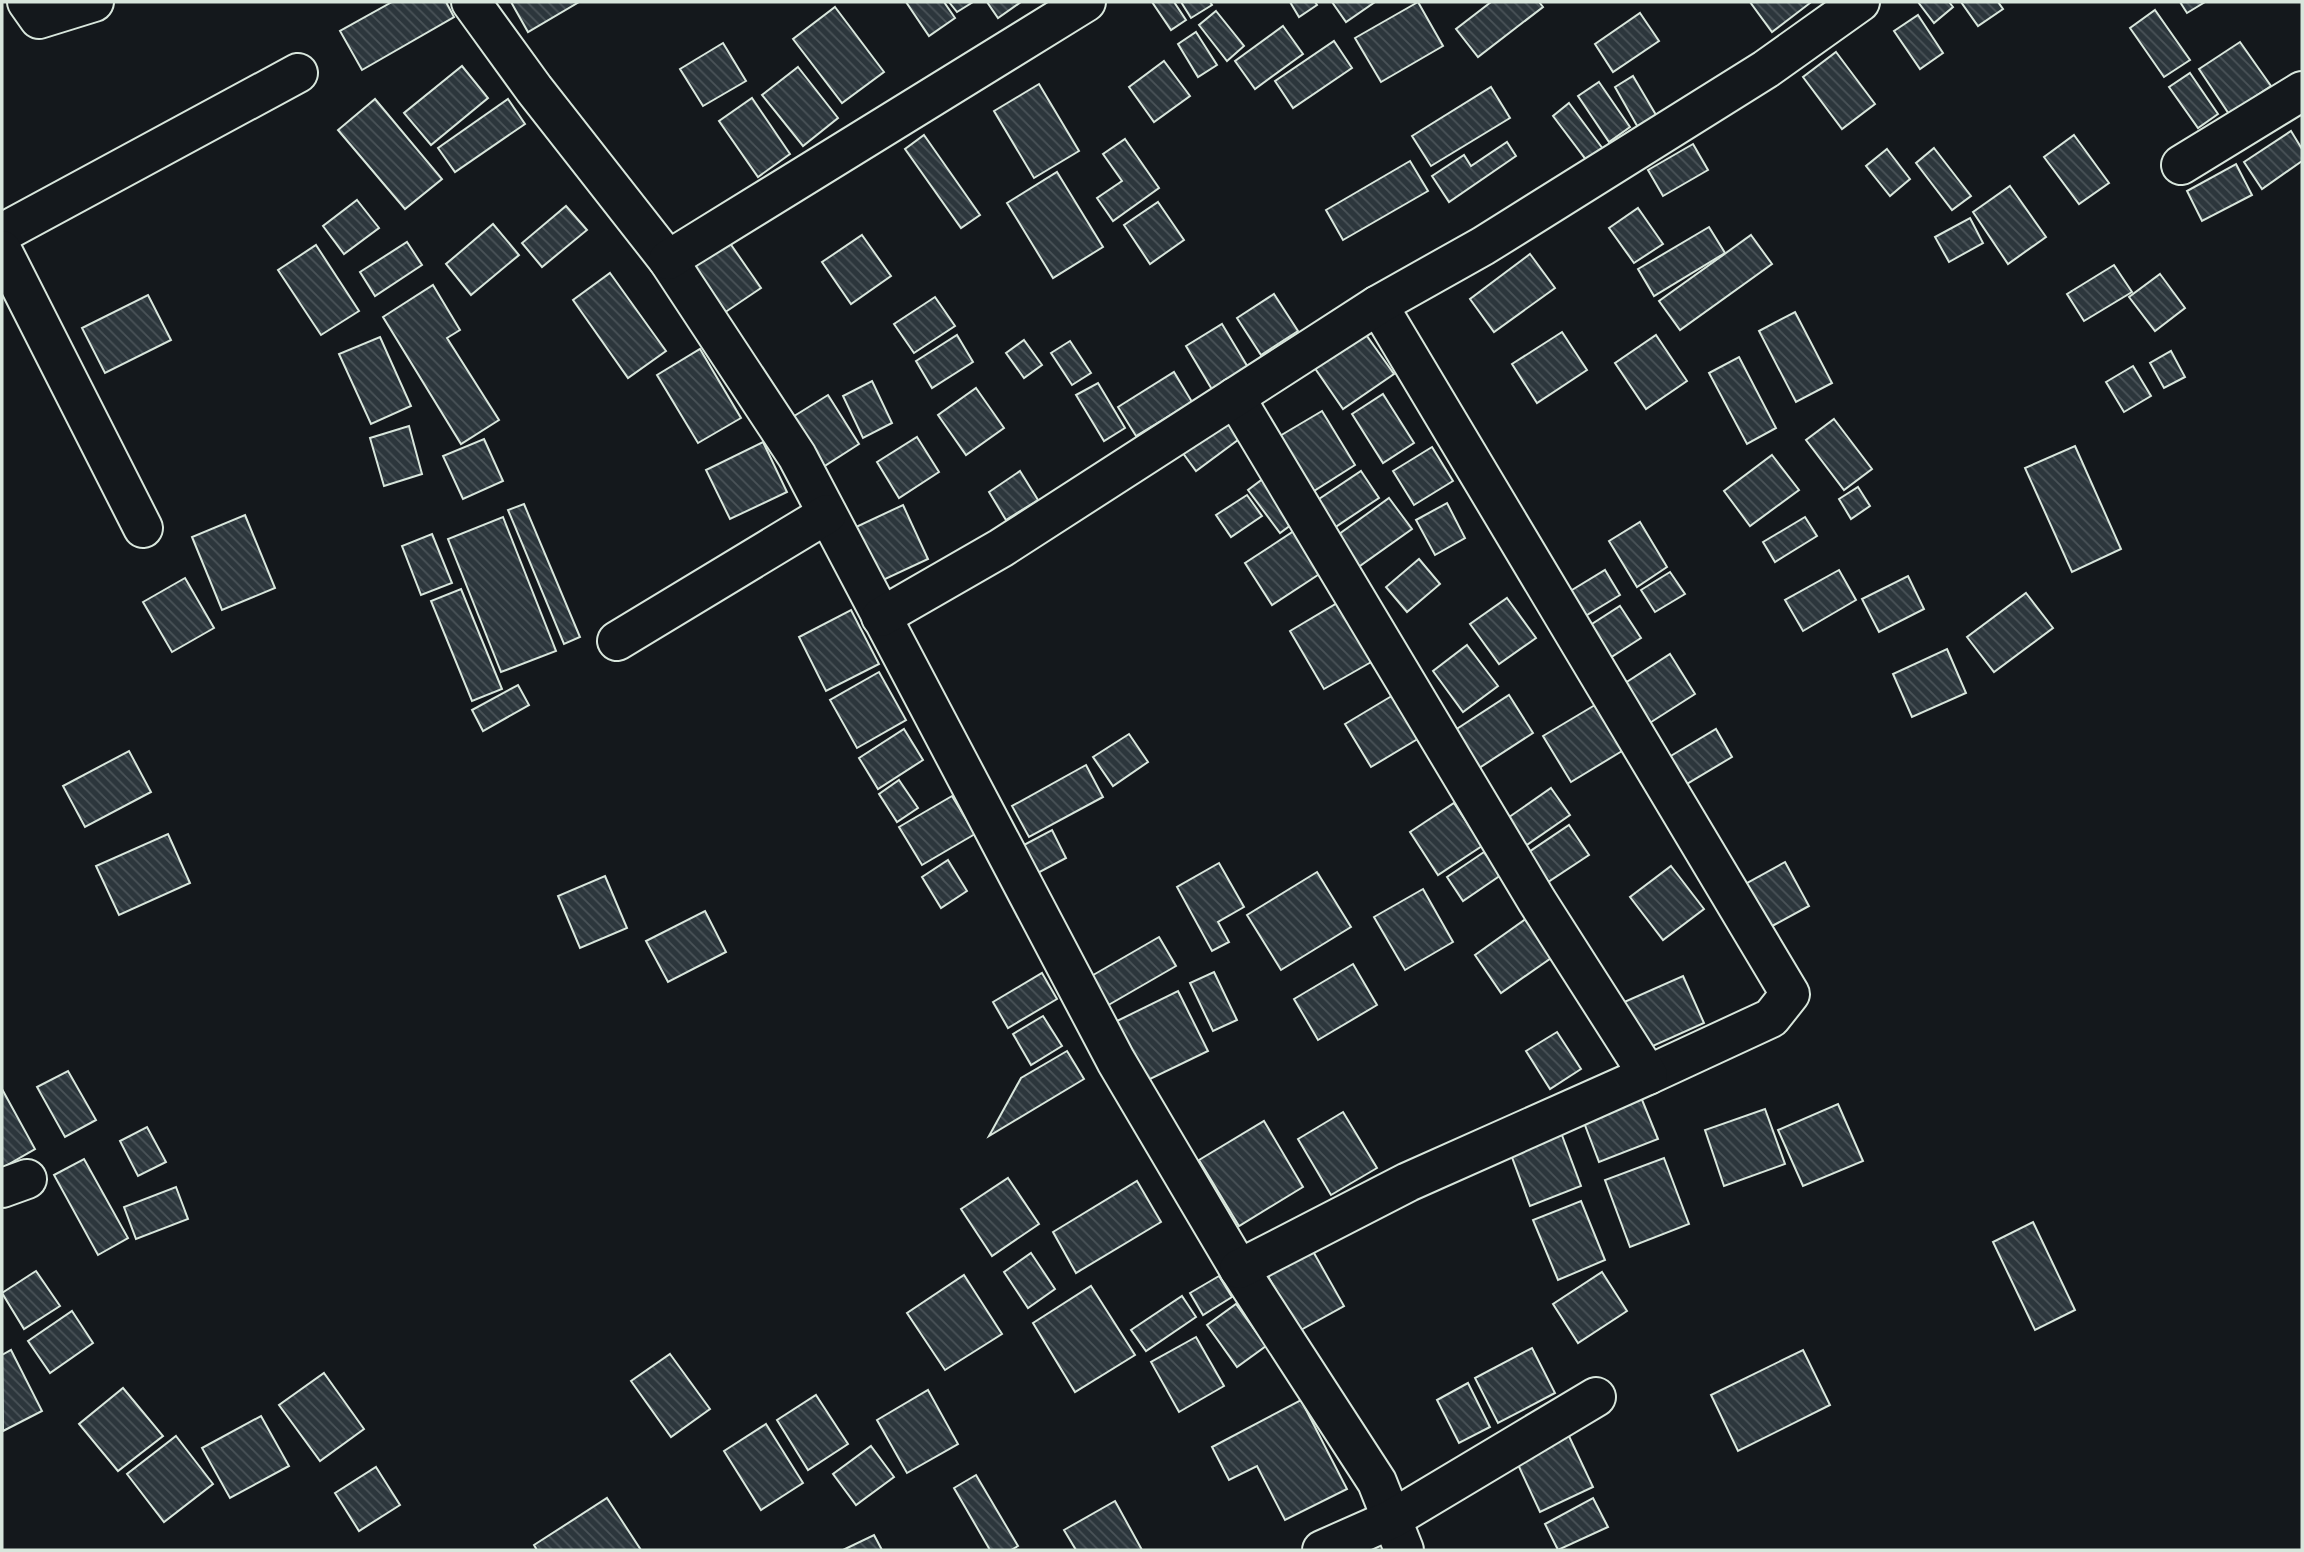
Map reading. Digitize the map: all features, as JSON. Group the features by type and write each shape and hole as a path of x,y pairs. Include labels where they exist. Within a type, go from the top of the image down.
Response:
{"street":[{"path":"27,2 40,19 94,2"},
{"path":"471,2 534,89 668,260 797,456 1116,1061 1239,1269 1377,1482 1398,1534"},
{"path":"668,260 1086,2"},
{"path":"881,617 1001,548 1378,304 1483,246 1766,69 1860,2"},
{"path":"2,233 298,73"},
{"path":"2181,164 2302,91"},
{"path":"2,250 143,528"},
{"path":"1239,1269 1408,1182 1772,1018 1790,994 1378,304"},
{"path":"1235,397 1537,901 1648,1075"},
{"path":"617,641 827,514"},
{"path":"1322,1550 1398,1534 1596,1397"}],"building":[{"path":"392,2 446,2 454,17 362,70 340,31"},
{"path":"511,2 579,2 528,32"},
{"path":"906,2 944,2 955,18 929,36"},
{"path":"949,2 973,2 957,12"},
{"path":"987,2 1021,2 998,18"},
{"path":"1152,2 1174,2 1186,20 1171,30"},
{"path":"1181,2 1210,2 1212,5 1191,18"},
{"path":"1290,2 1315,2 1317,5 1299,17"},
{"path":"1332,2 1375,2 1346,22"},
{"path":"1418,2 1443,46 1381,82 1355,38"},
{"path":"1491,2 1539,2 1543,7 1478,57 1456,29"},
{"path":"1750,2 1808,2 1810,3 1772,32"},
{"path":"1918,2 1949,2 1953,7 1934,23"},
{"path":"1961,2 1998,2 2003,9 1978,26"},
{"path":"2180,2 2205,2 2187,13"},
{"path":"835,7 884,72 842,103 793,39"},
{"path":"2155,10 2190,60 2164,77 2130,28"},
{"path":"1216,11 1244,46 1227,61 1199,25"},
{"path":"1640,13 1659,41 1613,72 1595,44"},
{"path":"1918,15 1943,53 1920,69 1894,31"},
{"path":"1283,26 1303,54 1255,89 1235,61"},
{"path":"1196,32 1217,65 1198,77 1178,44"},
{"path":"1334,41 1352,68 1293,108 1275,81"},
{"path":"2240,42 2271,86 2229,114 2199,69"},
{"path":"723,43 746,81 703,106 680,69"},
{"path":"1836,52 1875,104 1842,129 1803,77"},
{"path":"1164,61 1190,96 1154,122 1129,87"},
{"path":"462,66 488,98 431,145 404,113"},
{"path":"798,67 838,118 803,146 762,95"},
{"path":"2190,73 2218,114 2198,128 2169,87"},
{"path":"1633,76 1659,120 1640,131 1615,87"},
{"path":"1599,82 1630,127 1609,142 1578,96"},
{"path":"1039,84 1079,151 1034,178 994,111"},
{"path":"1491,87 1510,118 1431,166 1412,136"},
{"path":"752,98 790,154 758,177 719,121"},
{"path":"375,99 442,179 405,209 338,130"},
{"path":"508,99 525,124 455,172 438,148"},
{"path":"1569,103 1603,149 1587,161 1553,116"},
{"path":"2291,131 2302,149 2302,161 2262,189 2244,162"},
{"path":"924,135 980,215 961,228 905,149"},
{"path":"2074,135 2109,183 2079,204 2044,157"},
{"path":"1125,139 1159,188 1113,221 1097,198 1122,181 1103,154"},
{"path":"1507,142 1516,156 1449,202 1432,176 1464,155 1471,166"},
{"path":"1693,144 1708,170 1663,196 1648,170"},
{"path":"1934,148 1971,196 1952,210 1916,163"},
{"path":"1887,149 1910,179 1890,196 1866,166"},
{"path":"1410,161 1428,191 1343,240 1326,210"},
{"path":"2236,164 2252,195 2202,221 2187,191"},
{"path":"1057,172 1103,247 1053,278 1007,203"},
{"path":"2010,186 2046,237 2008,264 1973,212"},
{"path":"357,200 379,228 344,254 323,226"},
{"path":"1158,202 1184,240 1150,264 1124,225"},
{"path":"566,206 587,230 542,267 522,243"},
{"path":"1638,208 1663,244 1634,263 1609,228"},
{"path":"1970,218 1983,243 1949,262 1935,237"},
{"path":"493,224 519,255 471,295 446,264"},
{"path":"1709,227 1725,253 1654,296 1638,269"},
{"path":"862,235 891,276 851,304 822,262"},
{"path":"1751,235 1772,264 1680,330 1659,301"},
{"path":"725,236 761,288 724,313 687,262"},
{"path":"407,242 422,265 375,296 360,272"},
{"path":"316,245 359,311 321,335 278,270"},
{"path":"1530,254 1555,288 1494,332 1470,299"},
{"path":"2114,265 2132,292 2084,321 2067,294"},
{"path":"610,273 666,351 628,378 573,300"},
{"path":"2160,274 2185,308 2155,331 2129,297"},
{"path":"433,285 460,330 447,338 499,420 461,444 383,317"},
{"path":"1274,294 1298,331 1261,355 1237,318"},
{"path":"148,295 171,340 105,373 82,328"},
{"path":"935,297 955,326 914,353 894,324"},
{"path":"1795,312 1832,383 1796,402 1759,331"},
{"path":"1222,324 1249,369 1213,391 1186,346"},
{"path":"1362,329 1394,374 1343,409 1312,364"},
{"path":"1562,332 1587,370 1537,403 1512,364"},
{"path":"957,335 973,362 932,388 916,361"},
{"path":"1656,335 1687,381 1646,409 1615,363"},
{"path":"380,337 411,406 371,424 339,354"},
{"path":"1024,340 1042,365 1024,378 1006,353"},
{"path":"1070,341 1091,373 1072,385 1051,353"},
{"path":"700,349 741,418 698,443 657,375"},
{"path":"2171,351 2185,377 2164,388 2150,363"},
{"path":"1739,357 1776,428 1747,444 1709,373"},
{"path":"2133,366 2151,396 2124,412 2106,382"},
{"path":"1174,372 1192,402 1136,436 1118,407"},
{"path":"872,381 892,423 863,438 843,396"},
{"path":"1098,383 1125,428 1104,441 1076,395"},
{"path":"976,388 1004,428 966,455 938,415"},
{"path":"1383,394 1414,443 1383,463 1352,414"},
{"path":"828,395 859,444 823,467 791,418"},
{"path":"1227,408 1246,434 1196,471 1177,445"},
{"path":"1322,411 1355,465 1306,496 1273,440"},
{"path":"1834,419 1872,469 1844,490 1806,440"},
{"path":"409,426 422,474 384,486 370,438"},
{"path":"917,437 939,472 899,498 877,462"},
{"path":"484,439 503,481 463,499 443,456"},
{"path":"763,442 787,492 730,519 706,470"},
{"path":"2075,446 2121,549 2072,572 2025,468"},
{"path":"1432,447 1453,481 1414,505 1393,471"},
{"path":"1772,455 1799,490 1750,526 1724,491"},
{"path":"1020,471 1038,500 1006,520 989,492"},
{"path":"1361,471 1379,498 1328,532 1310,505"},
{"path":"1268,475 1299,519 1280,533 1248,490"},
{"path":"1858,487 1870,506 1851,519 1839,499"},
{"path":"1247,495 1262,516 1231,537 1216,515"},
{"path":"1389,498 1412,529 1357,568 1335,537"},
{"path":"1447,503 1465,538 1435,555 1416,520"},
{"path":"524,504 580,637 564,644 508,510"},
{"path":"903,505 928,559 881,581 856,527"},
{"path":"245,515 275,588 222,610 192,537"},
{"path":"503,517 556,651 501,672 448,539"},
{"path":"1805,517 1817,536 1775,562 1763,542"},
{"path":"1640,522 1667,567 1637,587 1609,541"},
{"path":"1300,527 1327,569 1272,605 1245,563"},
{"path":"432,534 452,583 421,595 402,546"},
{"path":"1419,559 1440,584 1407,612 1386,587"},
{"path":"1605,570 1620,595 1582,618 1567,593"},
{"path":"1839,570 1856,600 1803,631 1785,600"},
{"path":"1670,572 1685,594 1655,612 1641,590"},
{"path":"1908,576 1924,609 1879,632 1862,599"},
{"path":"185,578 214,628 172,652 143,602"},
{"path":"461,589 502,689 472,701 431,601"},
{"path":"2026,593 2053,628 1994,672 1967,637"},
{"path":"1507,598 1536,638 1499,664 1470,624"},
{"path":"1339,602 1373,661 1324,689 1290,631"},
{"path":"1620,606 1641,638 1602,663 1581,631"},
{"path":"851,610 879,664 826,691 799,637"},
{"path":"1467,645 1498,686 1463,712 1433,671"},
{"path":"1947,649 1966,693 1912,717 1893,674"},
{"path":"1670,654 1695,694 1645,726 1619,687"},
{"path":"879,672 906,720 857,748 830,700"},
{"path":"518,685 529,705 483,731 472,710"},
{"path":"1395,694 1421,737 1371,767 1345,724"},
{"path":"1509,695 1533,733 1473,772 1449,734"},
{"path":"1600,702 1627,748 1571,782 1543,736"},
{"path":"904,729 923,760 878,789 859,758"},
{"path":"1716,729 1732,757 1680,788 1664,760"},
{"path":"1129,734 1148,762 1113,786 1093,757"},
{"path":"129,751 151,792 85,827 63,786"},
{"path":"1086,765 1103,797 1029,837 1012,806"},
{"path":"899,780 918,808 897,822 879,794"},
{"path":"1551,788 1570,815 1521,849 1502,822"},
{"path":"952,796 975,834 922,865 899,827"},
{"path":"1454,803 1482,846 1438,875 1410,832"},
{"path":"1569,825 1589,855 1542,886 1523,856"},
{"path":"1052,830 1066,858 1036,874 1022,846"},
{"path":"168,834 190,883 119,915 96,866"},
{"path":"1484,852 1501,875 1463,901 1447,877"},
{"path":"948,860 967,891 941,908 922,877"},
{"path":"1785,862 1809,906 1763,931 1740,887"},
{"path":"1219,863 1244,907 1218,922 1229,942 1212,951 1177,887"},
{"path":"1671,866 1704,909 1663,940 1630,897"},
{"path":"1317,872 1351,927 1281,970 1247,915"},
{"path":"605,876 627,928 580,948 558,896"},
{"path":"1423,889 1453,942 1405,970 1374,917"},
{"path":"705,911 726,952 668,982 646,941"},
{"path":"1527,918 1554,956 1501,993 1475,955"},
{"path":"1159,937 1176,966 1105,1007 1088,978"},
{"path":"1353,964 1377,1005 1318,1040 1294,999"},
{"path":"1214,972 1237,1020 1213,1031 1190,983"},
{"path":"1042,973 1057,999 1008,1028 993,1002"},
{"path":"1683,976 1704,1023 1644,1050 1622,1003"},
{"path":"1178,991 1208,1051 1146,1081 1117,1021"},
{"path":"1043,1016 1062,1046 1031,1065 1013,1034"},
{"path":"1557,1032 1581,1069 1550,1089 1526,1051"},
{"path":"1067,1051 1084,1079 989,1136 1021,1078"},
{"path":"68,1071 96,1120 65,1137 37,1087"},
{"path":"2,1089 35,1149 2,1168"},
{"path":"1638,1090 1658,1139 1599,1162 1580,1112"},
{"path":"1838,1104 1863,1161 1803,1186 1778,1130"},
{"path":"1765,1109 1785,1164 1724,1186 1705,1130"},
{"path":"1343,1112 1377,1168 1331,1195 1298,1139"},
{"path":"1264,1121 1303,1187 1239,1226 1199,1160"},
{"path":"1557,1122 1581,1186 1530,1206 1506,1141"},
{"path":"147,1127 166,1162 138,1176 120,1141"},
{"path":"1664,1158 1689,1224 1630,1247 1605,1180"},
{"path":"84,1159 128,1238 98,1255 54,1175"},
{"path":"1008,1178 1039,1224 992,1256 961,1209"},
{"path":"1137,1181 1161,1222 1076,1273 1053,1232"},
{"path":"176,1187 188,1219 136,1239 124,1207"},
{"path":"1581,1201 1605,1260 1558,1280 1533,1220"},
{"path":"2033,1222 2075,1310 2035,1330 1993,1242"},
{"path":"1310,1246 1344,1306 1299,1331 1265,1271"},
{"path":"1031,1253 1055,1289 1028,1308 1004,1272"},
{"path":"36,1271 60,1306 24,1329 2,1293"},
{"path":"1602,1272 1627,1311 1578,1343 1553,1304"},
{"path":"964,1275 1002,1334 945,1370 907,1313"},
{"path":"1219,1276 1232,1297 1203,1315 1190,1293"},
{"path":"1091,1286 1135,1355 1075,1392 1033,1323"},
{"path":"1182,1296 1196,1317 1146,1351 1131,1330"},
{"path":"1236,1304 1266,1346 1237,1367 1207,1325"},
{"path":"72,1311 93,1343 50,1373 28,1341"},
{"path":"1196,1337 1224,1386 1179,1412 1151,1362"},
{"path":"1532,1348 1555,1393 1498,1423 1475,1378"},
{"path":"11,1350 42,1411 3,1431 2,1355"},
{"path":"1803,1350 1830,1405 1738,1451 1711,1395"},
{"path":"670,1354 710,1409 671,1437 631,1381"},
{"path":"324,1373 364,1429 320,1461 279,1405"},
{"path":"1468,1383 1490,1427 1459,1443 1437,1400"},
{"path":"123,1388 163,1436 118,1471 79,1424"},
{"path":"928,1390 958,1444 907,1473 877,1420"},
{"path":"816,1395 848,1444 808,1470 777,1420"},
{"path":"1301,1400 1347,1489 1285,1520 1257,1466 1229,1480 1212,1447"},
{"path":"261,1416 289,1466 230,1498 202,1448"},
{"path":"766,1424 803,1483 761,1510 724,1451"},
{"path":"1567,1432 1593,1487 1540,1512 1514,1456"},
{"path":"176,1436 213,1484 164,1522 127,1474"},
{"path":"871,1446 894,1477 856,1505 833,1474"},
{"path":"376,1467 400,1505 359,1531 335,1493"},
{"path":"976,1475 1018,1546 1011,1550 990,1550 954,1488"},
{"path":"607,1498 641,1550 537,1550 534,1545"},
{"path":"1593,1498 1608,1527 1558,1550 1545,1524"},
{"path":"1115,1501 1142,1550 1076,1550 1064,1530"},
{"path":"874,1535 882,1550 843,1550"}]}
